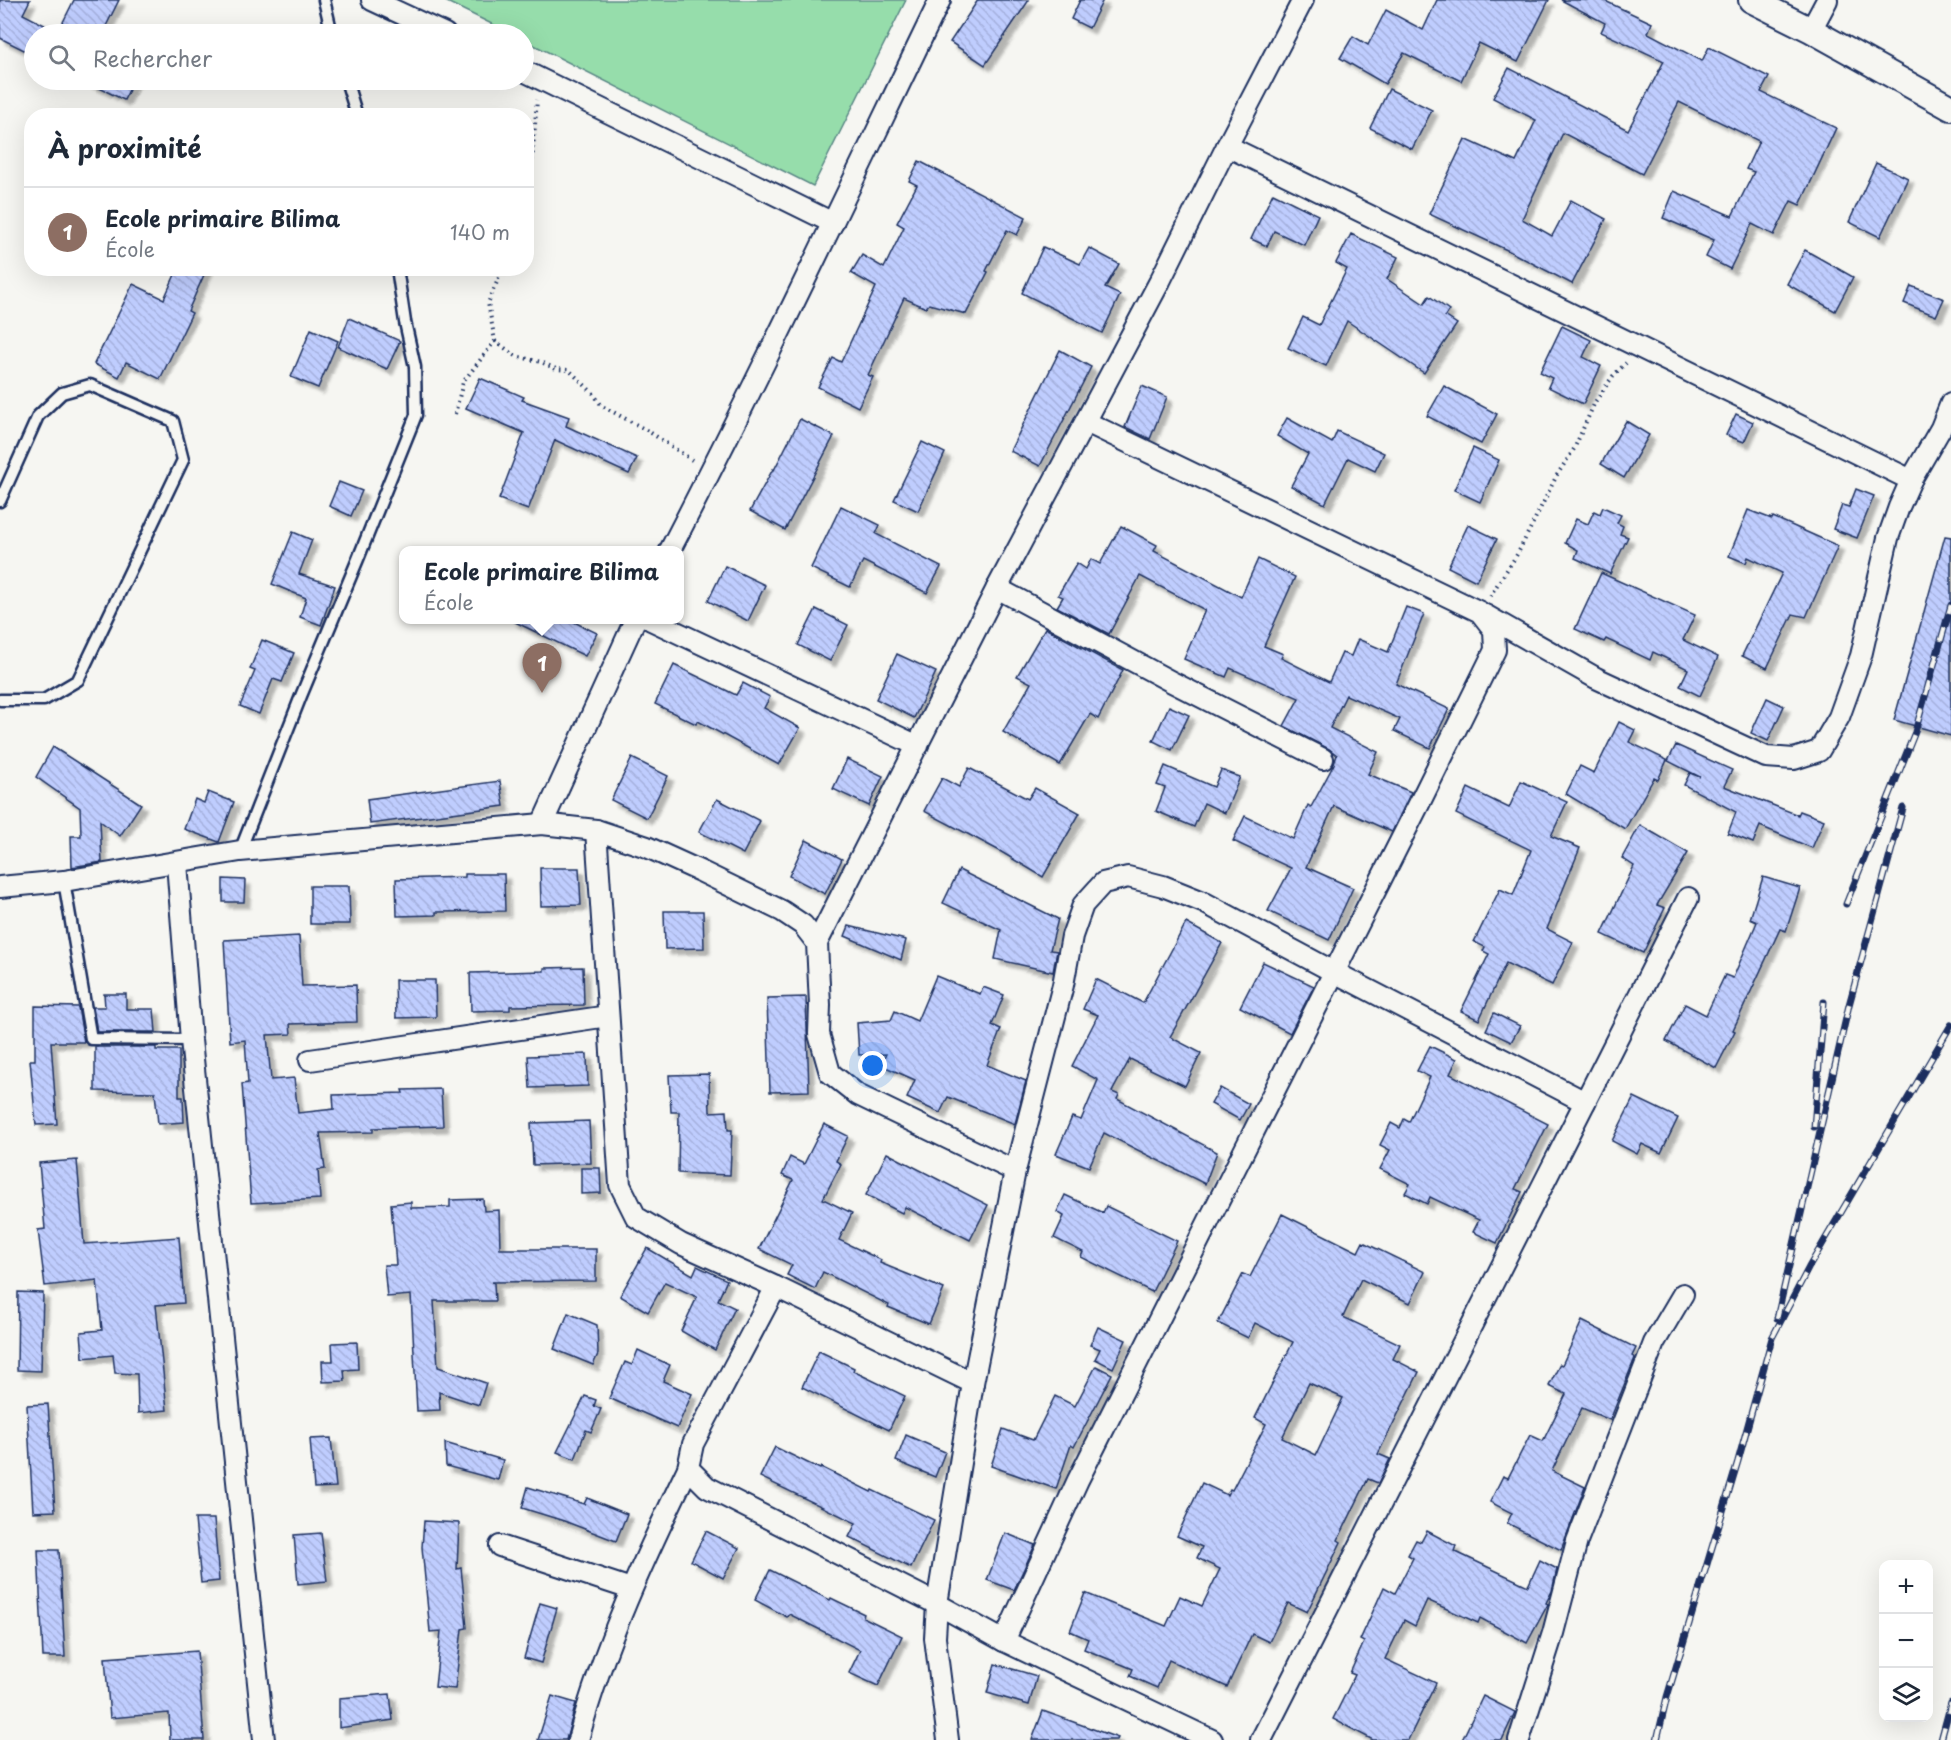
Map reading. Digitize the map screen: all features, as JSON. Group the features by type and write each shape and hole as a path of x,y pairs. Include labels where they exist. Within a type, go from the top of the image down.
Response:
{"street":[{"path":"372,0 424,24"},
{"path":"672,546 833,223 940,0"},
{"path":"1016,1171 858,1095 830,1073 819,1034 817,943 997,588 1160,281 1303,0"},
{"path":"1751,0 1811,30 1951,108"},
{"path":"1811,30 1827,0"},
{"path":"534,76 833,223"},
{"path":"1227,146 1911,480"},
{"path":"1086,422 1480,612 1596,678 1766,757 1794,759 1819,751 1839,717 1862,656 1888,538 1911,480 1941,428 1951,403"},
{"path":"997,588 1170,681 1323,759"},
{"path":"1004,1641 1078,1479 1495,650 1494,630 1480,612"},
{"path":"542,824 633,624"},
{"path":"659,624 918,746"},
{"path":"0,887 64,881 240,851 542,824 596,830 647,847 782,910 803,925 817,943"},
{"path":"596,830 620,1185 636,1217 681,1244 776,1287 973,1383"},
{"path":"177,863 191,1041 264,1740"},
{"path":"948,1740 935,1638 936,1604 973,1383 1016,1171 1063,985 1072,936 1083,905 1103,883 1128,878 1163,886 1203,902 1586,1102"},
{"path":"1261,1740 1688,898"},
{"path":"310,1060 608,1016"},
{"path":"578,1740 630,1589 688,1468 693,1444 776,1287"},
{"path":"1519,1740 1554,1633 1577,1541 1654,1343 1683,1294"},
{"path":"688,1468 707,1486 1004,1641 1212,1740"},
{"path":"500,1546 630,1589"}],"lane":[{"path":"324,0 330,24"},
{"path":"348,90 354,108"},
{"path":"240,851 300,696 416,415 415,367 398,276"},
{"path":"0,501 38,416 63,393 90,385 173,421 183,460 78,680 44,700 0,700"},
{"path":"64,881 91,1039 191,1041"}],"path":[{"path":"531,90 531,108"},
{"path":"499,276 488,303 495,341 516,356 541,362 556,369 569,370 593,393 602,406 648,431 711,471"},
{"path":"455,414 463,382 495,341"},
{"path":"1480,612 1518,553 1557,475 1574,449 1595,402 1613,376 1641,349"}],"green space":[{"path":"443,0 906,0 813,186 534,45 534,24 492,24"}],"building":[{"path":"0,0 30,0 23,14 42,24 24,24 24,50 0,38"},
{"path":"74,0 119,0 107,24 62,24"},
{"path":"978,0 1029,0 985,65 950,42"},
{"path":"1080,0 1103,0 1089,28 1071,19"},
{"path":"1437,0 1549,0 1518,62 1479,43 1461,81 1404,53 1385,84 1340,58 1353,36 1368,45 1386,10 1423,30"},
{"path":"1561,0 1603,0 1652,23 1648,33 1702,61 1709,47 1769,77 1761,92 1836,128 1800,205 1791,201 1774,235 1752,224 1730,269 1706,257 1714,240 1663,218 1674,191 1732,216 1754,172 1746,169 1759,141 1679,102 1642,174 1563,133 1522,219 1552,236 1571,200 1606,219 1572,284 1507,250 1429,214 1465,139 1516,162 1536,120 1493,98 1509,68 1628,130 1664,61 1601,32 1605,23"},
{"path":"1389,89 1432,110 1412,149 1370,128"},
{"path":"104,90 129,90 124,100"},
{"path":"919,161 1026,217 1017,235 1007,230 966,314 929,304 926,308 904,298 868,375 873,377 858,407 818,387 833,358 841,362 876,287 851,273 862,255 884,268 904,227 897,223 917,185 909,181"},
{"path":"1876,163 1908,178 1880,237 1849,222"},
{"path":"1273,193 1318,215 1304,245 1274,231 1267,246 1251,239"},
{"path":"1351,234 1398,257 1387,279 1424,304 1429,296 1449,310 1445,316 1457,324 1424,373 1347,321 1326,366 1288,348 1303,317 1319,325 1347,269 1336,263"},
{"path":"1043,247 1080,264 1089,248 1119,264 1105,288 1120,295 1102,333 1022,293"},
{"path":"1805,250 1853,277 1835,311 1787,284"},
{"path":"174,276 203,276 188,311 192,313 160,379 126,362 119,377 94,364 133,284 164,299"},
{"path":"1911,286 1944,299 1936,316 1904,303"},
{"path":"349,318 400,341 387,369 338,347"},
{"path":"1562,326 1591,340 1583,357 1601,366 1583,404 1548,387 1552,378 1540,372"},
{"path":"311,329 338,341 318,388 291,377"},
{"path":"1060,350 1091,367 1040,466 1010,451"},
{"path":"480,378 524,397 522,400 569,417 566,426 637,458 629,474 555,440 528,510 499,499 524,433 466,408"},
{"path":"1142,386 1167,397 1150,439 1125,427"},
{"path":"1444,386 1497,414 1481,444 1427,416"},
{"path":"1736,414 1753,422 1744,442 1726,435"},
{"path":"1287,418 1332,443 1337,431 1384,453 1375,471 1348,458 1325,504 1291,486 1308,454 1277,436"},
{"path":"800,419 834,436 785,530 750,511"},
{"path":"1626,421 1649,435 1624,478 1601,464"},
{"path":"922,442 945,453 918,511 894,500"},
{"path":"1473,448 1499,460 1480,502 1454,490"},
{"path":"339,482 362,491 351,516 329,506"},
{"path":"1856,489 1874,496 1857,538 1833,529 1842,505 1849,507"},
{"path":"841,506 880,525 876,534 941,567 927,593 863,561 850,587 811,568"},
{"path":"1603,507 1621,515 1617,523 1623,526 1620,534 1628,537 1610,574 1575,558 1578,550 1565,543 1576,519 1588,524 1594,511 1600,514"},
{"path":"1748,510 1772,519 1773,517 1838,546 1806,617 1793,614 1767,668 1742,656 1782,573 1748,557 1746,563 1729,556"},
{"path":"1468,525 1497,539 1476,581 1448,567"},
{"path":"1121,526 1157,545 1154,551 1241,597 1258,559 1295,577 1264,646 1283,654 1281,658 1329,682 1342,653 1351,656 1358,639 1388,652 1406,607 1424,614 1396,684 1449,709 1430,748 1394,731 1400,719 1346,695 1330,728 1378,752 1368,774 1411,792 1392,832 1334,806 1306,867 1353,888 1329,940 1268,911 1291,868 1233,841 1245,816 1293,839 1308,805 1311,807 1334,764 1337,755 1284,726 1299,698 1230,668 1226,677 1184,659 1205,610 1140,576 1109,634 1057,607 1063,597 1058,595 1077,563 1086,569 1091,559 1100,564"},
{"path":"293,532 312,540 299,574 335,586 321,625 300,617 306,598 272,584"},
{"path":"1945,536 1951,537 1951,736 1894,720"},
{"path":"725,566 765,585 748,621 708,601"},
{"path":"1601,573 1695,615 1683,640 1718,657 1700,696 1680,686 1688,669 1653,652 1650,660 1606,639 1604,642 1575,629"},
{"path":"816,609 848,625 830,661 798,645"},
{"path":"519,624 578,624 597,633 585,656"},
{"path":"1045,628 1123,670 1098,719 1090,714 1060,765 1003,732 1031,683 1017,676"},
{"path":"262,640 294,653 282,682 273,679 259,714 240,706 255,671 250,669"},
{"path":"897,654 936,672 914,718 876,699"},
{"path":"674,665 736,695 743,683 770,697 764,708 800,728 779,765 698,721 696,724 655,704"},
{"path":"1767,698 1784,706 1768,741 1751,733"},
{"path":"1169,706 1189,715 1172,750 1153,741"},
{"path":"1619,722 1635,730 1629,742 1667,760 1658,780 1654,778 1625,829 1566,794 1580,766 1594,773"},
{"path":"1676,745 1732,770 1724,786 1798,815 1800,811 1824,820 1812,848 1760,826 1753,843 1728,833 1736,812 1684,785 1690,773 1700,777 1668,761"},
{"path":"53,747 141,804 120,836 100,821 102,862 72,867 71,836 81,836 80,808 36,777"},
{"path":"632,758 668,776 647,818 611,800"},
{"path":"847,759 883,776 869,806 833,789"},
{"path":"1165,766 1214,787 1221,770 1240,777 1225,813 1204,803 1194,827 1156,811 1165,788 1157,785"},
{"path":"969,768 1028,799 1035,788 1080,813 1043,877 924,811 942,778 959,787"},
{"path":"500,781 504,806 370,824 367,799"},
{"path":"1521,781 1567,802 1551,836 1580,848 1547,929 1573,942 1552,985 1506,963 1479,1020 1461,1011 1489,954 1483,951 1485,947 1474,942 1500,889 1513,895 1531,850 1456,814 1468,788 1509,808"},
{"path":"208,792 234,802 219,842 184,829 195,799 204,803"},
{"path":"717,799 760,821 743,854 699,832"},
{"path":"1640,825 1688,853 1657,905 1665,908 1643,953 1602,934 1634,866 1622,858"},
{"path":"806,840 842,859 825,894 789,876"},
{"path":"540,868 579,868 581,905 541,906"},
{"path":"959,870 1058,919 1050,950 1057,951 1053,972 995,959 1001,930 943,903"},
{"path":"465,874 504,874 505,911 436,912 436,915 397,916 396,879 465,877"},
{"path":"1763,877 1800,888 1786,931 1780,929 1716,1068 1666,1041 1685,1004 1706,1015 1725,975 1733,978 1757,922 1750,919"},
{"path":"223,879 245,880 244,902 223,902"},
{"path":"310,886 349,886 350,924 310,924"},
{"path":"664,911 703,911 704,948 665,949"},
{"path":"1186,923 1222,943 1170,1037 1201,1053 1185,1086 1130,1059 1112,1092 1119,1095 1117,1099 1217,1152 1205,1184 1104,1133 1089,1167 1056,1154 1072,1117 1081,1120 1098,1080 1072,1066 1098,1015 1083,1009 1096,979 1143,1003"},
{"path":"849,926 906,940 901,960 845,936"},
{"path":"299,936 302,986 356,985 357,1022 290,1024 291,1034 267,1035 271,1080 294,1078 298,1113 334,1109 333,1095 403,1093 402,1090 441,1089 443,1126 373,1128 373,1132 320,1133 325,1169 318,1170 320,1199 251,1203 242,1084 248,1083 245,1040 230,1042 224,940"},
{"path":"1263,962 1314,986 1290,1033 1240,1007"},
{"path":"583,967 584,1005 510,1006 510,1010 471,1011 470,973 544,971 544,968"},
{"path":"936,976 980,994 983,987 1004,995 992,1025 1001,1029 987,1065 1026,1081 1015,1124 948,1097 940,1113 907,1098 915,1080 881,1065 886,1054 859,1055 857,1023 891,1020 895,1011 917,1021"},
{"path":"395,980 435,980 436,1017 396,1018"},
{"path":"104,994 126,994 126,1009 154,1009 156,1032 97,1032 93,1007 105,1007"},
{"path":"806,997 809,1091 770,1092 767,998"},
{"path":"35,1006 78,1007 84,1042 51,1042 57,1124 36,1125 30,1060 35,1060"},
{"path":"1494,1013 1520,1026 1511,1042 1486,1030"},
{"path":"1430,1046 1457,1059 1450,1074 1548,1124 1515,1189 1522,1192 1497,1243 1473,1232 1479,1220 1430,1197 1427,1204 1405,1193 1410,1184 1380,1169 1390,1150 1380,1145 1391,1123 1400,1128 1404,1119 1409,1122 1430,1077 1417,1071"},
{"path":"95,1047 156,1047 156,1050 179,1050 179,1097 183,1097 184,1122 158,1124 155,1092 95,1091"},
{"path":"587,1054 588,1086 530,1088 528,1056"},
{"path":"709,1074 710,1112 727,1111 728,1130 732,1130 730,1175 678,1173 679,1112 671,1112 669,1075"},
{"path":"1220,1088 1249,1104 1240,1120 1211,1104"},
{"path":"1634,1097 1678,1118 1661,1153 1642,1144 1637,1154 1612,1141"},
{"path":"589,1121 591,1163 533,1165 531,1123"},
{"path":"824,1124 848,1136 836,1161 841,1164 823,1199 852,1213 839,1240 881,1260 880,1263 944,1289 929,1324 888,1307 889,1305 823,1272 815,1289 787,1275 792,1265 759,1249 793,1180 782,1175 790,1157 804,1164"},
{"path":"887,1153 988,1205 970,1240 905,1207 902,1213 866,1195"},
{"path":"77,1160 84,1244 179,1237 184,1303 156,1305 167,1410 138,1413 137,1374 115,1373 113,1355 83,1358 81,1332 102,1330 97,1280 45,1286 38,1230 45,1229 39,1163"},
{"path":"581,1168 600,1168 601,1193 581,1194"},
{"path":"1065,1195 1103,1213 1106,1206 1177,1241 1152,1292 1081,1257 1083,1252 1054,1238 1064,1216 1057,1212"},
{"path":"483,1199 484,1211 499,1210 500,1249 596,1249 596,1281 492,1282 494,1283 495,1301 434,1301 438,1367 486,1383 479,1405 439,1392 440,1410 417,1411 411,1295 387,1297 384,1265 396,1265 391,1204 411,1202 411,1208 450,1207 450,1200"},
{"path":"1282,1214 1358,1252 1363,1242 1425,1272 1410,1303 1361,1279 1343,1317 1400,1344 1393,1359 1419,1372 1378,1454 1390,1459 1378,1483 1368,1479 1338,1540 1341,1542 1307,1612 1288,1603 1269,1642 1252,1634 1227,1687 1169,1660 1157,1688 1130,1676 1133,1669 1084,1649 1088,1639 1070,1631 1085,1593 1166,1626 1180,1596 1202,1606 1220,1569 1197,1558 1202,1547 1177,1536 1202,1483 1227,1495 1230,1489 1232,1490 1266,1424 1255,1418 1293,1342 1255,1323 1248,1338 1218,1323 1243,1274 1250,1277","holes":["1309,1383 1343,1398 1316,1455 1282,1438"]},
{"path":"647,1248 693,1275 697,1266 727,1280 718,1300 735,1308 715,1350 681,1331 697,1297 665,1282 648,1312 620,1296"},
{"path":"18,1292 43,1293 41,1371 17,1370"},
{"path":"568,1313 597,1325 598,1354 593,1365 554,1349"},
{"path":"1582,1321 1636,1348 1632,1356 1635,1358 1610,1420 1582,1408 1552,1471 1585,1487 1561,1550 1507,1523 1512,1513 1490,1502 1503,1476 1508,1478 1530,1435 1543,1441 1566,1394 1549,1386 1560,1364 1562,1365"},
{"path":"1098,1327 1126,1340 1113,1368 1095,1359 1100,1349 1090,1345"},
{"path":"357,1342 358,1369 344,1370 345,1381 323,1382 322,1361 333,1361 332,1343"},
{"path":"638,1350 670,1365 663,1381 692,1394 677,1428 609,1398 625,1362 632,1365"},
{"path":"819,1351 854,1368 853,1371 905,1396 889,1430 802,1387"},
{"path":"1096,1366 1112,1374 1074,1447 1071,1445 1056,1489 991,1466 1003,1429 1033,1440 1055,1396 1075,1406"},
{"path":"585,1396 596,1400 594,1406 601,1409 591,1432 586,1430 575,1459 557,1452"},
{"path":"48,1404 55,1511 33,1512 27,1405"},
{"path":"906,1435 945,1452 935,1477 896,1461"},
{"path":"331,1438 336,1487 314,1488 310,1439"},
{"path":"445,1443 503,1460 498,1480 446,1466"},
{"path":"775,1447 934,1520 911,1568 849,1537 856,1523 760,1477"},
{"path":"528,1487 584,1504 587,1498 627,1514 616,1541 522,1508"},
{"path":"195,1519 214,1519 219,1581 201,1583"},
{"path":"424,1521 459,1523 457,1569 461,1568 467,1628 462,1629 455,1689 435,1687 441,1631 430,1632 422,1547"},
{"path":"706,1531 739,1548 723,1578 691,1561"},
{"path":"1427,1531 1456,1546 1454,1551 1528,1586 1540,1560 1557,1569 1552,1591 1546,1603 1548,1604 1527,1643 1480,1618 1478,1623 1427,1600 1415,1626 1404,1620 1385,1659 1436,1683 1408,1740 1373,1740 1333,1719 1355,1675 1350,1673 1364,1642 1360,1640 1384,1587 1395,1593 1413,1558 1408,1555 1416,1540 1421,1542"},
{"path":"321,1533 327,1581 298,1584 294,1535"},
{"path":"1005,1533 1035,1545 1014,1590 987,1580"},
{"path":"38,1550 59,1550 65,1657 43,1657"},
{"path":"770,1570 864,1614 863,1617 902,1636 878,1686 849,1673 860,1650 789,1614 787,1617 755,1600"},
{"path":"540,1603 557,1608 541,1663 524,1658"},
{"path":"197,1651 204,1740 170,1740 169,1713 110,1718 105,1658"},
{"path":"995,1664 1037,1676 1029,1705 987,1693"},
{"path":"390,1694 393,1720 339,1728 339,1698"},
{"path":"552,1696 576,1703 566,1740 538,1740"},
{"path":"1483,1696 1515,1712 1502,1740 1462,1740"},
{"path":"1043,1711 1118,1738 1117,1740 1032,1740"}],"railway":[{"path":"1846,904 1915,732 1951,605"},
{"path":"1777,1318 1849,1005 1903,808"},
{"path":"1814,1127 1824,1002"},
{"path":"1657,1740 1667,1697 1738,1461 1772,1338 1809,1267 1951,1025"},
{"path":"1941,1740 1951,1703"}],"place":[{"name":"Ecole primaire Bilima","path":"542,693"}]}
